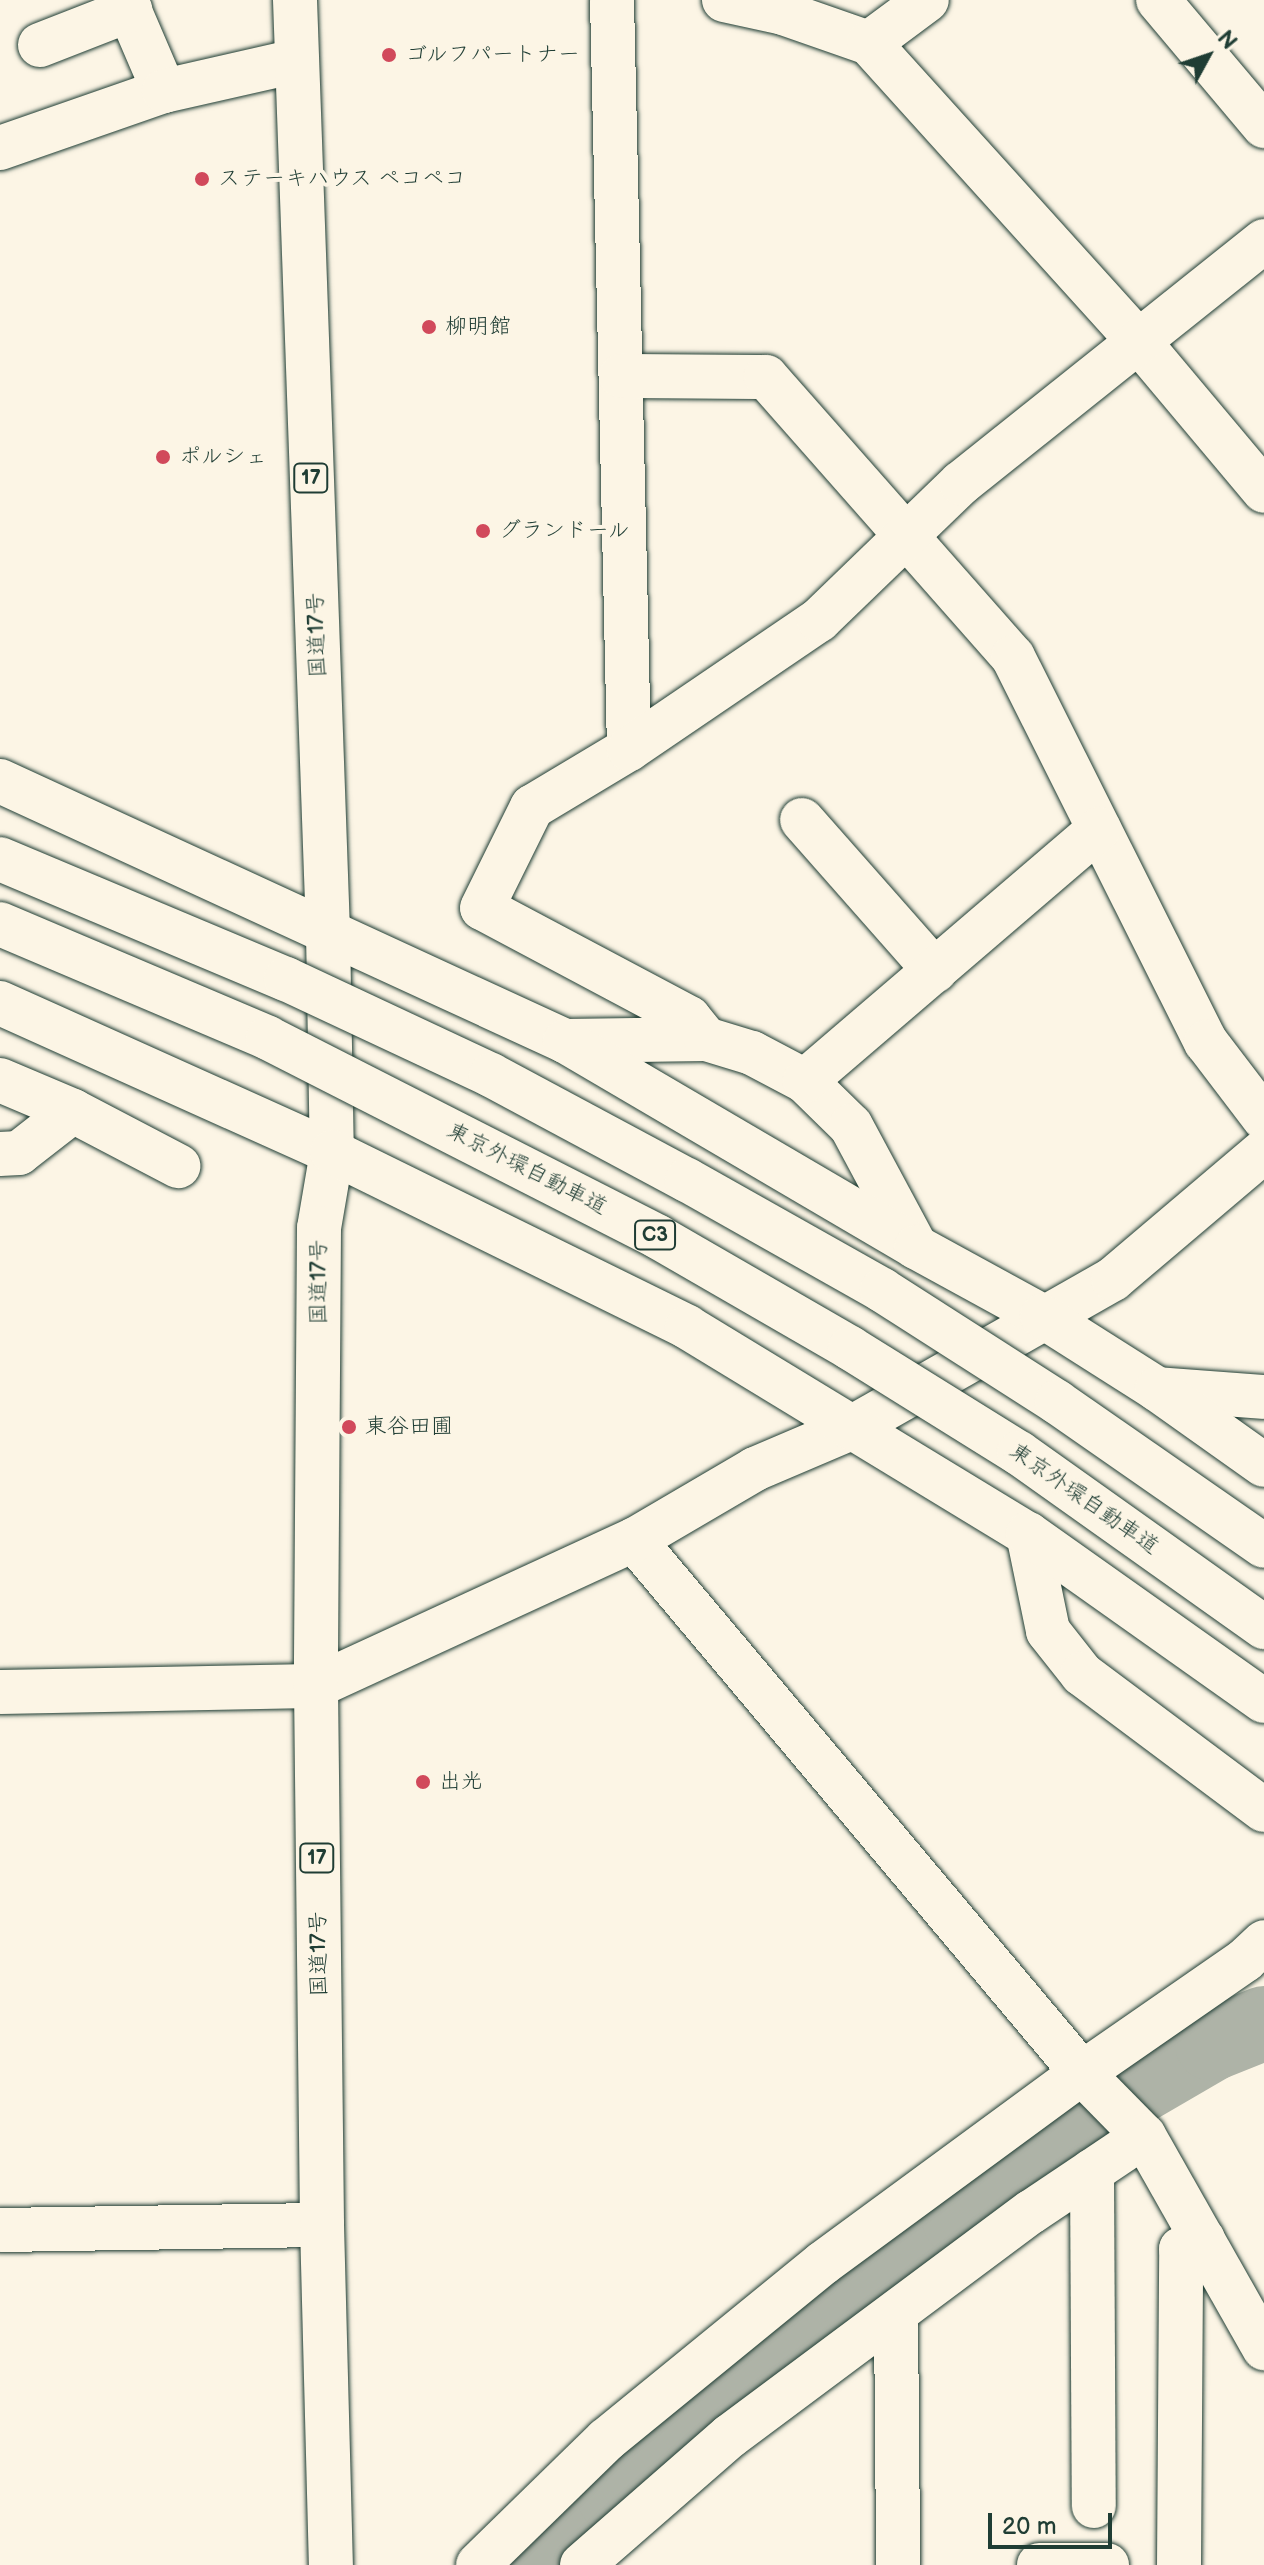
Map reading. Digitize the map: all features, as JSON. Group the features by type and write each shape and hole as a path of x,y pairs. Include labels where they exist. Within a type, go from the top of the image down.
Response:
{"main road":[{"name":"国道17号","path":"295,0 328,932 332,1152 319,1228 316,1686 322,2225 331,2565"},
{"path":"612,0 629,749"},
{"path":"724,0 783,13 869,43 1140,343 1264,491"},
{"path":"869,43 927,0"},
{"path":"1158,0 1264,126"},
{"path":"40,45 128,5 164,91"},
{"path":"0,148 164,91 296,61"},
{"path":"706,1039 689,1018 482,908 532,807 629,749 819,620 961,483 1264,241"},
{"path":"621,376 766,377 1013,657 1206,1042 1264,1118"},
{"path":"0,781 565,1041 916,1247 1042,1316 1157,1389 1264,1465"},
{"path":"802,820 935,971"},
{"path":"805,1081 1099,829"},
{"path":"0,859 314,992 491,1075 687,1180 895,1299 1057,1402 1264,1546"},
{"name":"東京外環自動車道","path":"0,924 268,1038 658,1237 850,1348 1019,1453 1264,1627"},
{"path":"0,1003 332,1152 687,1327 1028,1534 1264,1701"},
{"path":"0,1029 50,1024"},
{"path":"565,1041 706,1039 752,1053 805,1081 851,1126 916,1247"},
{"path":"0,1080 73,1111 178,1166"},
{"path":"0,1154 19,1153 73,1111"},
{"path":"0,1692 316,1686 634,1540 755,1469 851,1428 1042,1316 1113,1279 1264,1151"},
{"path":"1157,1389 1264,1397"},
{"path":"1028,1534 1048,1631 1082,1674 1264,1810"},
{"path":"634,1540 1082,2073 1144,2136 1264,2348"},
{"path":"478,2565 606,2440 823,2263 1082,2073 1245,1960 1264,1942"},
{"path":"582,2565 730,2436 1031,2212 1144,2136"},
{"path":"1092,2171 1094,2506"},
{"path":"0,2230 322,2225"},
{"path":"1179,2565 1181,2249 1203,2239"},
{"path":"896,2315 898,2565"},
{"path":"1039,2565 1107,2565"}],"waterway":[{"path":"540,2565 614,2496 849,2294 959,2219 1138,2087 1212,2044 1264,2023"}],"place":[{"name":"ゴルフパートナー","path":"389,55"},
{"name":"ステーキハウス ペコペコ","path":"202,179"},
{"name":"柳明館","path":"429,327"},
{"name":"ポルシェ","path":"163,457"},
{"name":"グランドール","path":"483,531"},
{"name":"東谷田圃","path":"349,1427"},
{"name":"出光","path":"423,1782"}]}
